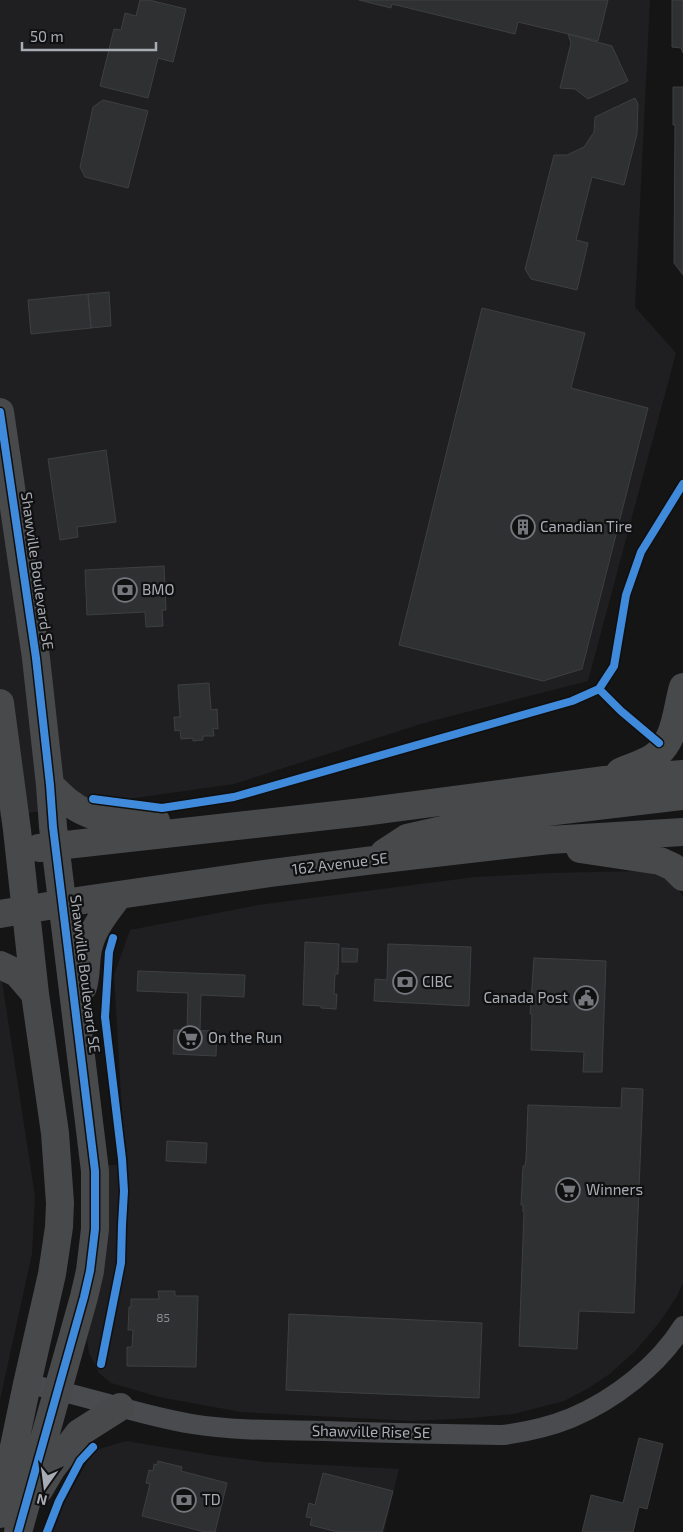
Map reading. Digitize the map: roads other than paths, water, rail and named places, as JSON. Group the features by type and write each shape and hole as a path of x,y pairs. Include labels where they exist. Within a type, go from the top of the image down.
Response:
{"main road":[{"name":"Shawville Boulevard SE","path":"0,412 29,600 42,700 55,846 95,1171 96,1209 90,1271 59,1390 14,1521"},
{"path":"605,780 634,765 651,759 662,751 673,729 683,687"},
{"path":"0,703 13,912 34,994 56,1133 60,1203 59,1227 52,1274 27,1384 14,1521"},
{"path":"10,851 363,812 605,780 683,774"},
{"path":"50,785 67,801 88,814 140,821 245,826"},
{"path":"374,860 407,838 460,826 538,813 683,796"},
{"name":"162 Avenue SE","path":"13,912 62,903 374,860 550,840 683,832"},
{"path":"550,840 586,851 660,861 673,867 683,877"},
{"path":"11,883 37,871 48,859 55,846"},
{"path":"76,1010 84,982 88,946 92,935 119,895"},
{"path":"0,964 20,976 34,994"},
{"path":"14,1521 78,1433 120,1407"}],"street":[{"name":"Shawville Rise SE","path":"27,1384 59,1390 193,1425 250,1430 468,1434 526,1432 570,1419 615,1394 636,1378 665,1350 683,1326"}],"place":[{"name":"Canadian Tire","path":"523,527"},
{"name":"BMO","path":"125,590"},
{"name":"CIBC","path":"405,982"},
{"name":"Canada Post","path":"586,998"},
{"name":"On the Run","path":"190,1038"},
{"name":"Winners","path":"568,1190"},
{"name":"TD","path":"184,1500"}]}
